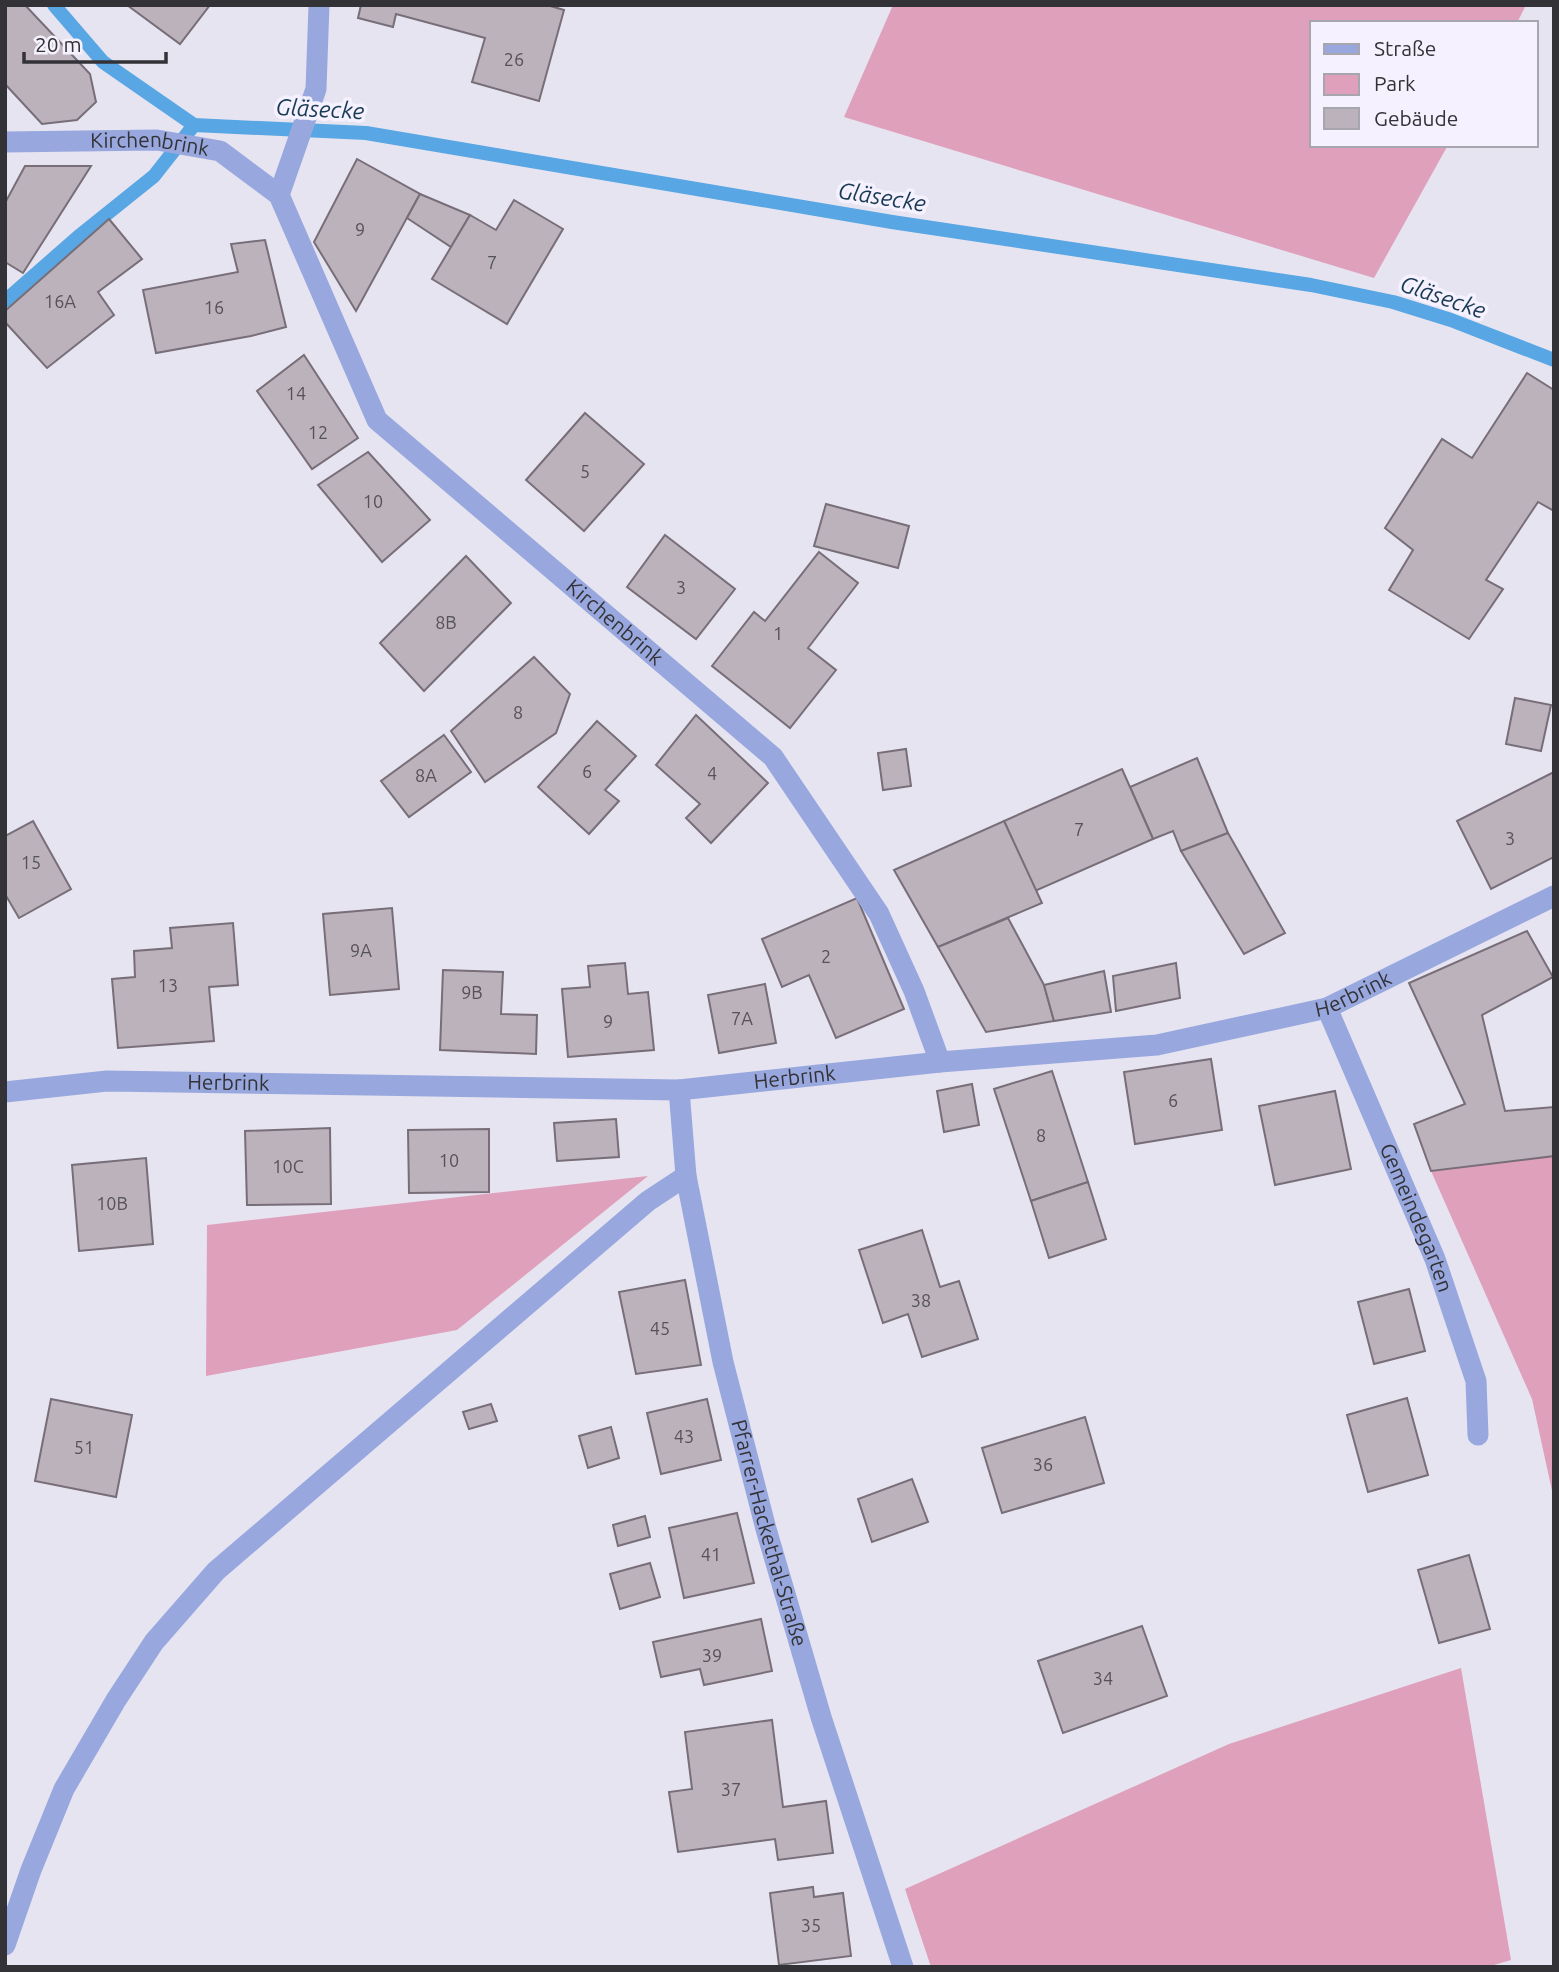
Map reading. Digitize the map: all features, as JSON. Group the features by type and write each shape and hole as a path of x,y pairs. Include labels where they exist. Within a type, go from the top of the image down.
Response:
{"street":[{"path":"279,195 316,89 319,5"},
{"name":"Kirchenbrink","path":"5,142 157,140 220,151 279,195 377,420 773,757 879,914 914,991 940,1062"},
{"name":"Herbrink","path":"5,1092 107,1082 679,1090 940,1062 1157,1045 1327,1008 1554,896"},
{"name":"Gemeindegarten","path":"1327,1008 1435,1259 1476,1381 1478,1435"},
{"name":"Pfarrer-Hackethal-Straße","path":"679,1090 686,1176 723,1362 766,1530 821,1717 903,1967"},
{"path":"5,1945 31,1870 64,1789 116,1700 154,1642 216,1572 648,1201 686,1176"}],"green space":[{"path":"893,5 1526,5 1518,21 1310,21 1310,147 1447,147 1374,278 844,117"},
{"path":"1554,1156 1554,1500 1532,1399 1431,1171"},
{"path":"648,1176 457,1330 206,1376 207,1225"},
{"path":"1461,1668 1511,1960 1487,1967 931,1967 905,1889 1229,1744"}],"building":[{"path":"5,5 25,5 90,74 96,102 77,120 42,124 5,84"},
{"path":"127,5 210,5 180,44"},
{"path":"361,5 547,5 564,10 539,101 472,82 485,38 396,14 393,27 358,18"},
{"path":"357,159 420,194 356,311 314,242"},
{"path":"25,166 91,166 23,273 5,262 5,203"},
{"path":"420,194 470,215 451,247 407,218"},
{"path":"514,200 563,229 507,324 432,279 470,215 496,230"},
{"path":"109,219 142,259 98,292 114,315 47,368 5,322 5,311"},
{"path":"265,240 286,327 156,353 143,290 238,272 231,244"},
{"path":"304,355 358,438 312,469 257,391"},
{"path":"1527,373 1554,390 1554,511 1538,502 1486,580 1503,589 1469,639 1389,590 1413,550 1385,528 1442,439 1472,458"},
{"path":"585,413 644,464 584,531 526,480"},
{"path":"368,452 430,520 382,562 318,485"},
{"path":"826,504 909,526 898,568 814,546"},
{"path":"665,535 735,589 696,639 627,587"},
{"path":"819,552 858,583 808,648 836,670 790,728 712,666 754,612 765,621"},
{"path":"466,556 511,603 424,691 380,643"},
{"path":"534,657 570,694 556,733 485,782 451,731"},
{"path":"1515,698 1551,705 1541,751 1506,744"},
{"path":"696,715 768,783 711,843 686,818 700,804 656,765"},
{"path":"597,721 636,756 605,790 619,801 589,834 538,787"},
{"path":"444,735 471,772 409,817 381,781"},
{"path":"906,749 911,786 883,790 878,753"},
{"path":"1197,758 1228,833 1181,851 1173,831 1153,839 1130,787"},
{"path":"1122,769 1153,839 1035,891 1004,821"},
{"path":"1554,772 1554,857 1491,889 1457,821"},
{"path":"33,821 71,889 19,918 5,894 5,836"},
{"path":"1004,821 1042,903 938,947 894,870"},
{"path":"1228,833 1285,933 1244,954 1181,851"},
{"path":"857,898 904,1009 836,1038 809,975 782,987 762,939"},
{"path":"392,908 399,989 330,995 323,914"},
{"path":"1008,918 1044,985 1054,1021 986,1032 938,947"},
{"path":"233,923 238,985 209,987 214,1041 118,1048 112,979 135,977 134,951 172,948 170,928"},
{"path":"1527,931 1553,977 1482,1015 1505,1111 1554,1107 1554,1156 1431,1171 1414,1124 1465,1104 1409,983"},
{"path":"625,963 628,994 648,992 654,1050 568,1057 562,989 590,987 588,966"},
{"path":"1176,963 1180,998 1116,1011 1113,976"},
{"path":"443,970 503,972 501,1014 537,1015 536,1054 440,1050"},
{"path":"1104,971 1111,1012 1054,1021 1044,985"},
{"path":"765,984 776,1043 719,1053 708,995"},
{"path":"1211,1059 1222,1130 1135,1144 1124,1072"},
{"path":"1052,1071 1088,1182 1031,1201 994,1089"},
{"path":"972,1084 979,1125 944,1132 937,1091"},
{"path":"1335,1091 1351,1169 1275,1185 1259,1106"},
{"path":"616,1119 619,1157 557,1161 554,1123"},
{"path":"330,1128 331,1204 247,1205 245,1131"},
{"path":"489,1129 489,1192 409,1193 408,1130"},
{"path":"146,1158 153,1244 79,1251 72,1165"},
{"path":"1088,1182 1106,1239 1049,1258 1031,1201"},
{"path":"922,1230 940,1287 959,1281 978,1339 922,1357 908,1314 883,1323 859,1250"},
{"path":"685,1280 701,1365 636,1374 619,1292"},
{"path":"1409,1289 1425,1351 1374,1364 1358,1302"},
{"path":"1407,1398 1428,1475 1368,1492 1347,1415"},
{"path":"51,1399 132,1415 116,1497 35,1481"},
{"path":"707,1399 721,1460 661,1474 647,1413"},
{"path":"491,1404 497,1421 469,1429 463,1412"},
{"path":"1085,1417 1104,1483 1002,1513 982,1448"},
{"path":"611,1427 619,1458 588,1468 579,1436"},
{"path":"912,1479 928,1522 872,1542 858,1499"},
{"path":"737,1513 754,1583 684,1598 669,1528"},
{"path":"645,1516 650,1537 618,1546 613,1525"},
{"path":"1469,1555 1490,1629 1439,1643 1418,1570"},
{"path":"650,1563 660,1597 620,1609 610,1574"},
{"path":"761,1619 772,1671 704,1685 700,1669 661,1677 653,1642"},
{"path":"1142,1626 1167,1696 1063,1733 1038,1661"},
{"path":"772,1720 783,1807 826,1801 833,1853 778,1860 775,1839 678,1852 669,1792 692,1789 685,1732"},
{"path":"813,1887 814,1897 843,1893 851,1956 779,1965 770,1893"}],"waterway":[{"name":"Gläsecke","path":"54,5 103,62 194,125 366,133 892,222 1311,285 1393,302 1451,320 1554,360"},
{"name":"Gläsecke","path":"5,301 78,237 154,176 194,125"}]}
